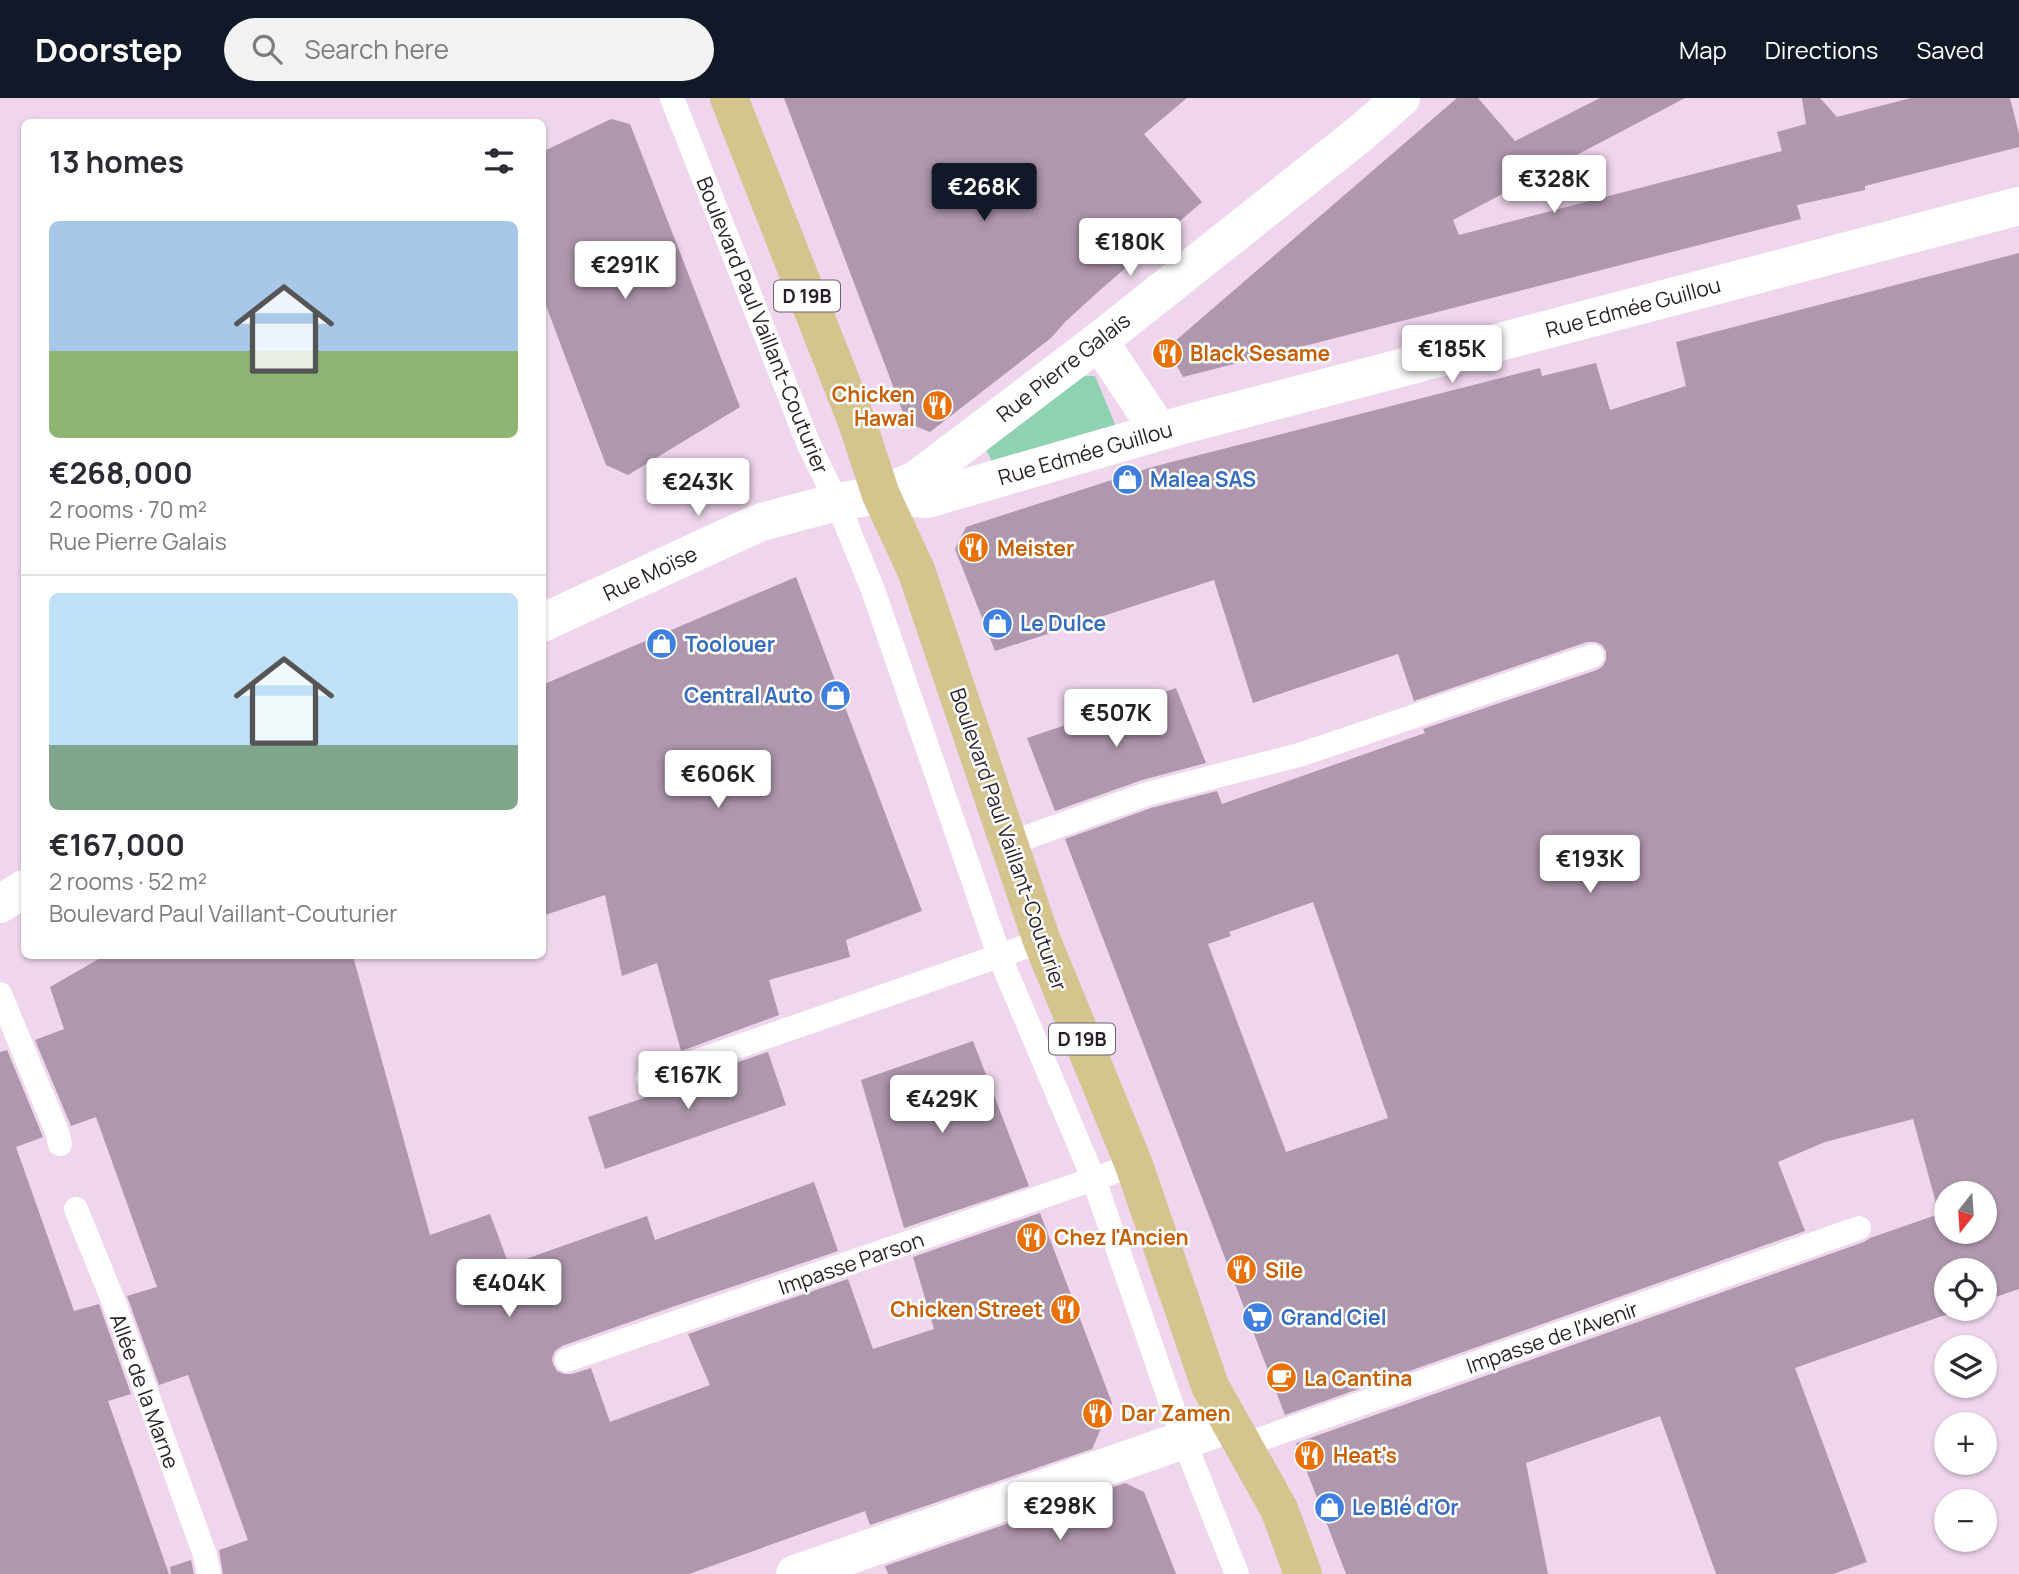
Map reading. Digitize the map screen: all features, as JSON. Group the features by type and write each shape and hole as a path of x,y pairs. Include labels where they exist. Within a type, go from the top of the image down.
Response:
{"main road":[{"name":"Boulevard Paul Vaillant-Couturier","path":"729,98 857,422 881,495 916,570 1042,941 1134,1165 1210,1386 1279,1509 1303,1574"}],"street":[{"name":"Rue Pierre Galais","path":"881,495 916,480 1099,341 1360,115 1401,98"},
{"name":"Rue Edmée Guillou","path":"881,495 927,499 1159,431 2019,206"},
{"path":"1099,341 1159,431"},
{"name":"Rue Moïse","path":"546,622 758,523 837,502 881,495"},
{"path":"0,904 21,891"},
{"path":"795,1574 1184,1441 1237,1434"}],"lane":[{"name":"Boulevard Paul Vaillant-Couturier","path":"672,98 808,445 837,502 873,590 999,955 1094,1180 1184,1441 1237,1574"},
{"path":"1008,844 1147,794 1299,755 1592,656"},
{"path":"648,1078 1042,941"},
{"path":"0,994 60,1144"},
{"name":"Impasse Parson","path":"567,1360 1134,1165"},
{"name":"Allée de la Marne","path":"76,1209 113,1300 205,1555 209,1574"},
{"name":"Impasse de l'Avenir","path":"1237,1434 1859,1228"}],"green space":[{"path":"1070,376 1095,376 1117,429 994,465 984,446"}],"building":[{"path":"784,98 1187,98 1144,134 1202,202 1099,291 1051,338 930,432 907,423"},
{"path":"1457,98 1478,98 1515,141 1600,98 1685,98 1453,220 1459,235 1782,151 1777,132 1806,124 1802,98 1820,98 1837,117 1911,98 2010,98 2019,134 2019,147 1865,186 1865,190 1797,205 1801,219 1183,377 1167,348"},
{"path":"611,119 630,124 740,407 628,475 606,465 546,306 546,150"},
{"path":"2019,253 2019,1289 1997,1297 1997,1258 1934,1258 1934,1319 1795,1368 1867,1562 1833,1574 1716,1574 1660,1416 1526,1463 1548,1574 1346,1574 1296,1443 1934,1216 1934,1244 1997,1244 1997,1181 1934,1181 1934,1196 1913,1119 1825,1142 1778,1162 1805,1231 1285,1415 1065,839 1151,808 1217,791 1222,804 1425,733 1423,729 1597,670 1606,660 1606,651 1596,642 1587,642 1414,701 1398,654 1253,703 1214,580 995,651 955,549 966,527 1152,467 1540,368 1542,376 1596,363 1610,410 1686,386 1676,342","holes":["1313,902 1388,1118 1286,1152 1208,944 1231,936 1229,932"]},
{"path":"796,577 922,911 846,940 850,957 769,980 779,1015 681,1051 657,963 622,976 605,895 546,915 546,683"},
{"path":"1176,688 1206,763 1142,780 1055,811 1027,738"},
{"path":"99,959 354,959 430,1235 490,1214 509,1265 647,1216 655,1240 814,1182 838,1251 675,1306 562,1346 555,1351 552,1358 557,1371 572,1374 591,1368 610,1422 710,1385 688,1334 848,1279 873,1349 934,1329 913,1257 1040,1213 1112,1403 1092,1449 870,1525 865,1511 689,1574 223,1574 219,1550 248,1540 188,1375 159,1385 127,1296 157,1287 96,1117 71,1126 35,1040 64,1029 50,987"},
{"path":"973,1041 1029,1186 904,1228 861,1080"},
{"path":"7,1050 43,1137 16,1147 74,1311 99,1304 131,1394 108,1401 169,1574 0,1574 0,1052"},
{"path":"768,1052 786,1105 605,1169 588,1117"},
{"path":"1125,1483 1144,1492 1176,1574 888,1574 885,1566"},
{"path":"191,1560 194,1574 171,1574 170,1567"}],"place":[{"name":"Black Sesame","path":"1167,353"},
{"name":"Chicken Hawai","path":"938,406"},
{"name":"Malea SAS","path":"1127,479"},
{"name":"Meister","path":"974,548"},
{"name":"Le Dulce","path":"997,623"},
{"name":"Toolouer","path":"662,644"},
{"name":"Central Auto","path":"836,695"},
{"name":"Chez l'Ancien","path":"1031,1237"},
{"name":"Sile","path":"1242,1270"},
{"name":"Chicken Street","path":"1066,1309"},
{"name":"Grand Ciel","path":"1258,1317"},
{"name":"La Cantina","path":"1281,1378"},
{"name":"Dar Zamen","path":"1098,1413"},
{"name":"Heat's","path":"1310,1455"},
{"name":"Le Blé d'Or","path":"1329,1507"}]}
